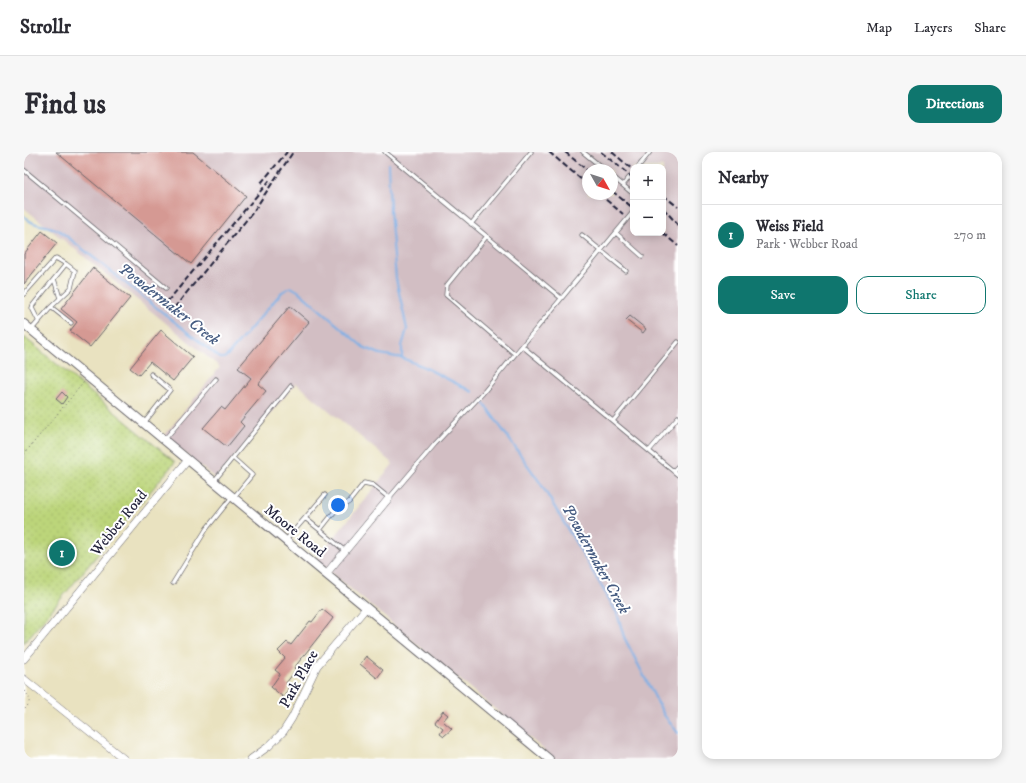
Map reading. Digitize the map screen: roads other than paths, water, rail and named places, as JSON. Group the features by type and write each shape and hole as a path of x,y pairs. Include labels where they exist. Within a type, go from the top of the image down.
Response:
{"street":[{"name":"Moore Road","path":"24,324 548,759"},
{"name":"Webber Road","path":"24,659 188,460"},
{"path":"326,574 389,498"},
{"name":"Park Place","path":"251,759 269,746 283,732 299,705 317,666 366,608"},
{"path":"24,679 124,759"}],"lane":[{"path":"385,152 561,298"},
{"path":"472,224 531,152"},
{"path":"583,152 598,164"},
{"path":"640,164 650,152"},
{"path":"24,170 166,288"},
{"path":"623,185 630,177"},
{"path":"618,181 630,191"},
{"path":"320,530 335,511 348,502 364,483 373,485 389,498 522,346 630,216"},
{"path":"616,233 642,256"},
{"path":"582,235 626,271"},
{"path":"487,236 447,285 446,295 450,300 515,354"},
{"path":"24,294 56,258 75,271 71,288 31,330"},
{"path":"39,322 32,305 66,264"},
{"path":"54,279 60,298"},
{"path":"52,307 71,323"},
{"path":"612,421 678,342"},
{"path":"522,346 678,476"},
{"path":"144,423 170,390 151,374"},
{"path":"164,440 216,379"},
{"path":"213,482 291,386"},
{"path":"649,451 678,417"},
{"path":"173,583 208,528 252,474 233,458"},
{"path":"673,471 678,466"},
{"path":"285,541 325,495"},
{"path":"305,518 345,551"}],"waterway":[{"path":"388,164 396,279 407,329 402,346 402,358"},
{"name":"Powdermaker Creek","path":"24,216 31,222 60,231 220,358 224,358 228,355 282,292 291,287 298,291 363,347 380,354 402,358 422,366 473,392"},
{"name":"Powdermaker Creek","path":"483,402 541,484 599,582 617,613 624,637 664,715 678,733"}],"railway":[{"path":"261,183 287,152"},
{"path":"174,308 253,212 293,152"},
{"path":"549,152 582,180"},
{"path":"565,152 582,166"},
{"path":"601,152 630,176"},
{"path":"612,152 630,167"},
{"path":"167,302 270,180"},
{"path":"618,196 630,206"},
{"path":"666,197 678,207"},
{"path":"606,200 623,214"},
{"path":"666,211 678,225"},
{"path":"666,236 678,246"}],"place":[{"name":"Weiss Field","path":"62,553"}]}
